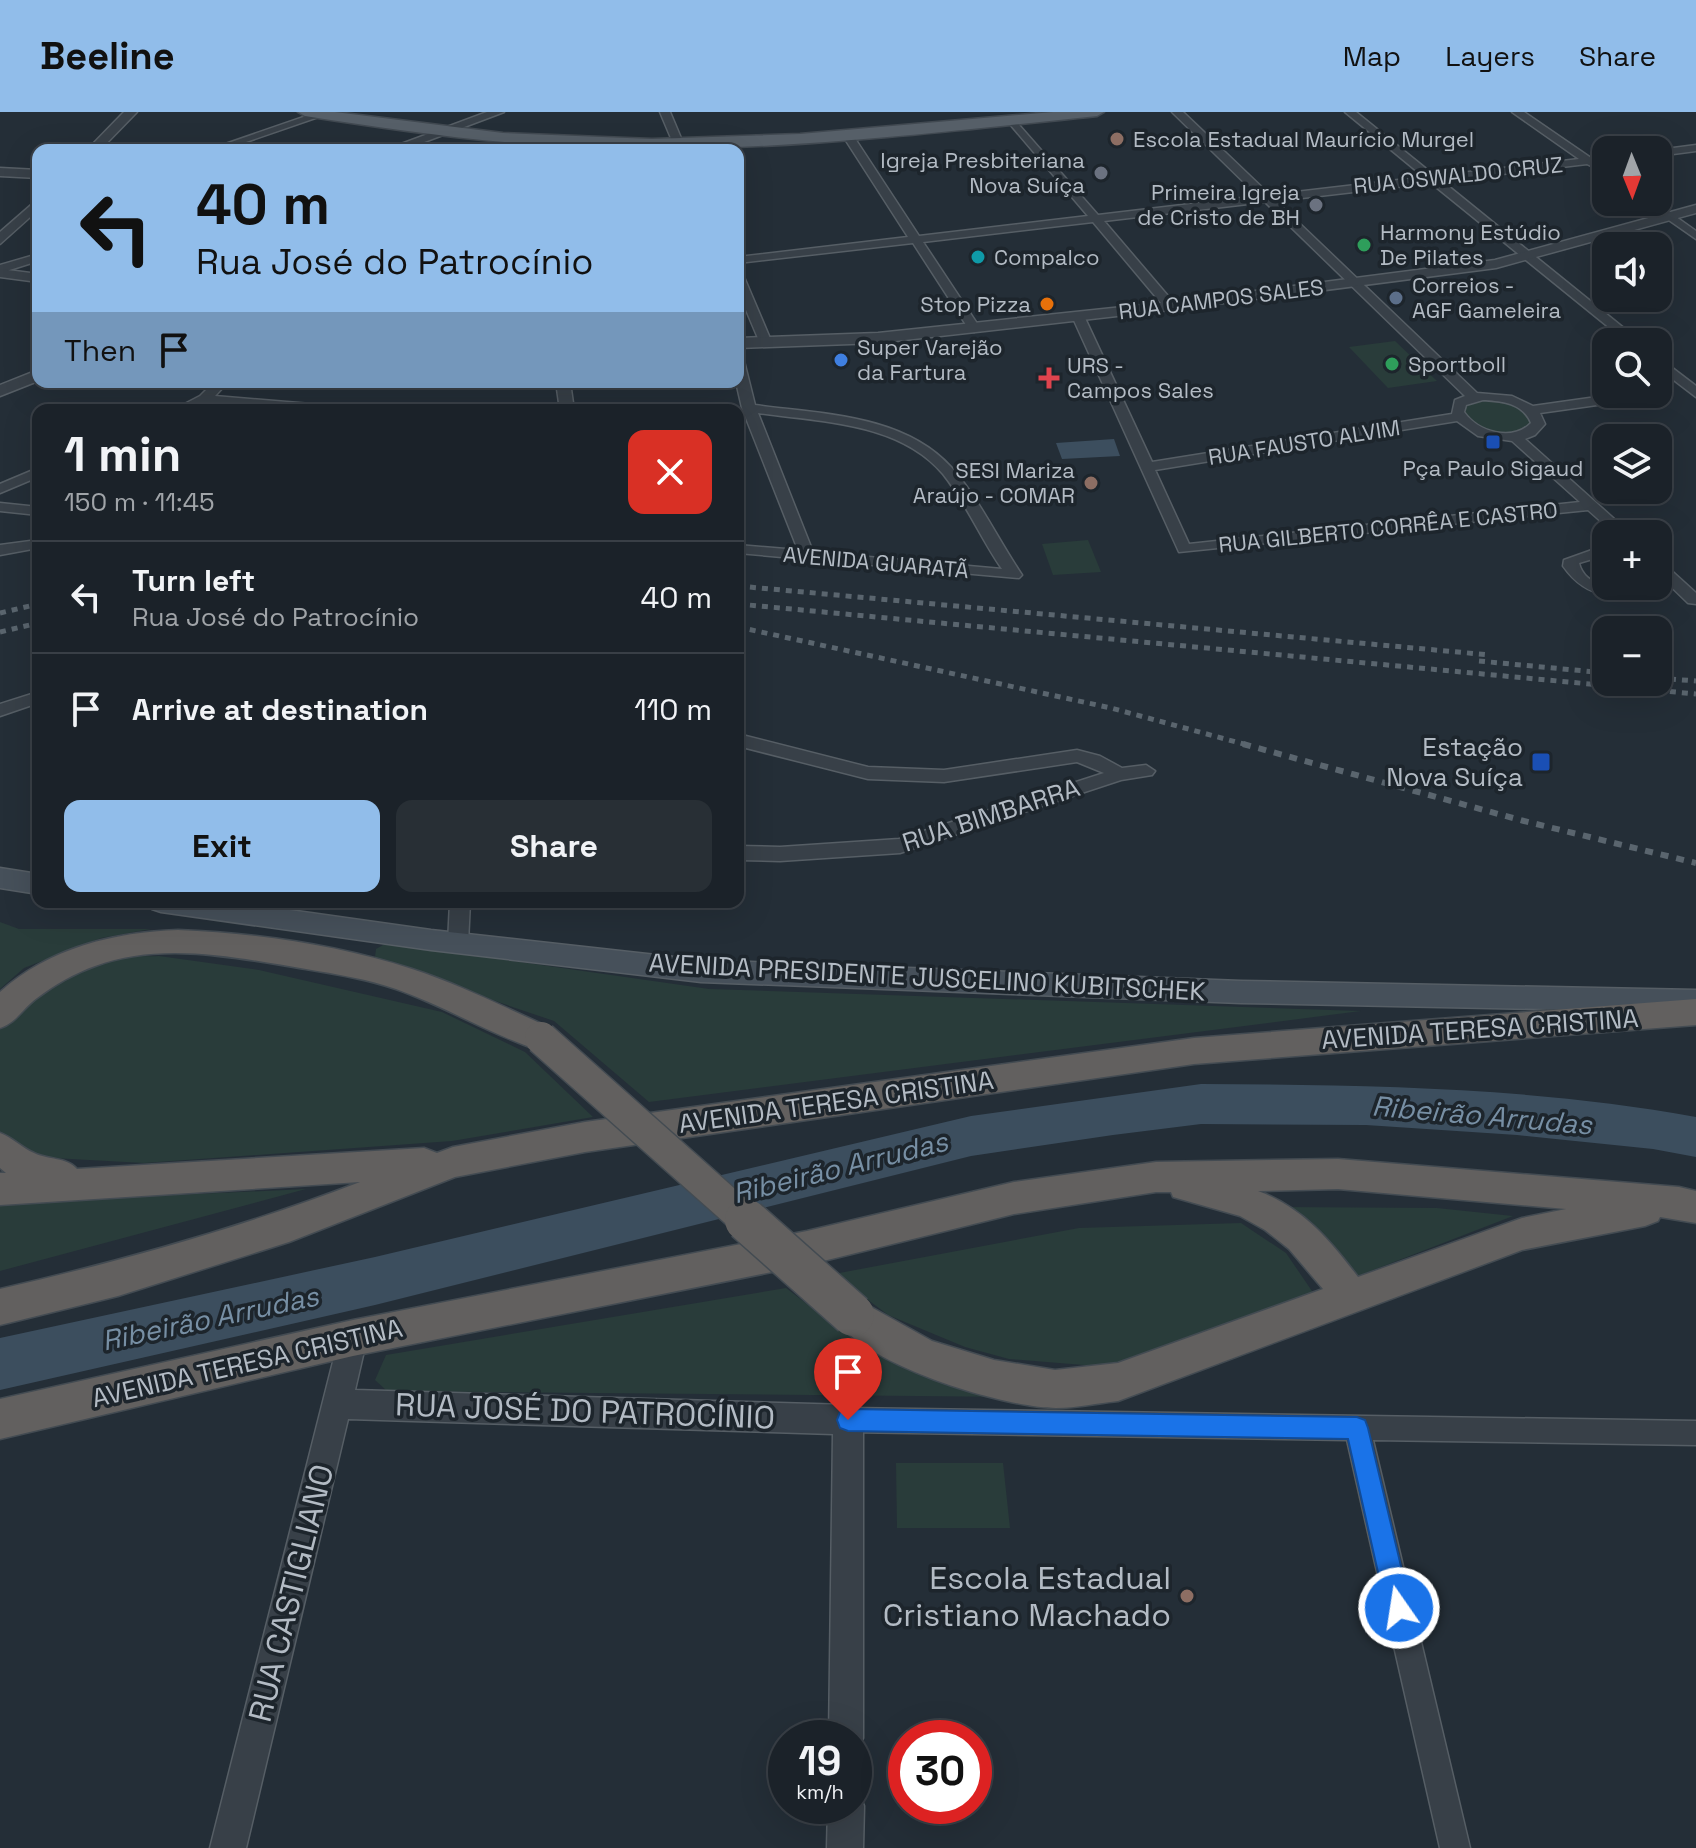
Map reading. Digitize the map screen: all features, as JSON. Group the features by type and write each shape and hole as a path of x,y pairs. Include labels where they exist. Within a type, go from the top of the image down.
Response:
{"highway":[{"path":"0,1015 6,1005 38,979 78,957 129,944 182,940 256,948 342,963 416,983 541,1038 853,1315 886,1339 925,1358 994,1379 1055,1389 1118,1382 1522,1234 1687,1205"},
{"name":"AVENIDA TERESA CRISTINA","path":"0,1307 118,1279 289,1226 453,1162 585,1137 1194,1051 1696,1012"},
{"path":"0,1148 23,1166 97,1184"},
{"path":"0,1189 453,1162"},
{"name":"AVENIDA TERESA CRISTINA","path":"0,1419 353,1338 807,1248 1014,1198 1156,1177 1338,1174 1687,1205"},
{"path":"1156,1177 1262,1209 1289,1225 1311,1245 1352,1298"}],"main road":[{"path":"305,112 445,131 502,128"},
{"path":"391,112 502,128 678,142 848,136 1097,112"},
{"path":"678,142 993,112"},
{"path":"0,878 32,883"},
{"name":"AVENIDA PRESIDENTE JUSCELINO KUBITSCHEK","path":"204,908 458,943 701,971 1241,992 1696,1001"}],"street":[{"path":"99,144 131,112"},
{"path":"665,112 678,142"},
{"path":"1177,112 1474,397"},
{"path":"1350,112 1618,328"},
{"path":"1517,112 1592,163"},
{"path":"231,144 322,114"},
{"path":"1013,121 1170,306"},
{"path":"408,144 470,122"},
{"path":"848,136 974,328"},
{"path":"1672,151 1696,148"},
{"name":"RUA OSWALDO CRUZ","path":"744,259 1592,161"},
{"path":"0,166 32,166"},
{"path":"0,172 32,174"},
{"path":"0,240 32,209"},
{"name":"RUA CAMPOS SALES","path":"744,343 878,338 974,328 1496,264 1696,209"},
{"path":"1669,217 1696,236"},
{"path":"0,271 32,259"},
{"path":"0,271 32,277"},
{"path":"744,291 766,343"},
{"path":"1078,316 1149,467"},
{"path":"1672,372 1694,390"},
{"path":"0,391 32,378"},
{"path":"744,387 749,408 807,555"},
{"path":"194,404 205,399 215,388"},
{"path":"1672,391 1694,390"},
{"path":"1531,410 1538,424 1534,430 1514,436 1475,430 1457,412 1460,403 1474,397 1510,400 1531,410 1592,402"},
{"path":"205,399 264,404"},
{"name":"AVENIDA GUARATÃ","path":"744,550 1014,575 947,470 928,451 899,435 749,408"},
{"name":"RUA FAUSTO ALVIM","path":"1149,467 1459,417"},
{"path":"1514,436 1609,520"},
{"name":"RUA GILBERTO CORRÊA E CASTRO","path":"1149,467 1184,549 1592,505"},
{"path":"0,489 32,475"},
{"path":"0,507 32,510"},
{"path":"0,550 32,545"},
{"path":"1592,553 1572,560 1571,566 1592,586"},
{"path":"1672,579 1694,600"},
{"path":"1672,584 1676,583"},
{"path":"0,710 32,699"},
{"path":"744,742 868,773 944,776 1077,756 1094,760 1120,774"},
{"name":"RUA BIMBARRA","path":"744,853 780,854 900,846 1120,774 1146,771"},
{"path":"458,943 460,908"},
{"name":"RUA CASTIGLIANO","path":"228,1848 353,1338"},
{"name":"RUA JOSÉ DO PATROCÍNIO","path":"338,1404 848,1420 1696,1433"},
{"path":"846,1720 848,1420"},
{"path":"1357,1428 1455,1848"},
{"path":"845,1848 846,1824"}],"green space":[{"name":"Sportboll","path":"1395,341 1437,381 1388,388 1349,347"},
{"path":"1481,400 1516,407 1532,421 1530,426 1522,431 1503,434 1483,429 1463,410 1466,405"},
{"path":"1088,540 1101,572 1053,575 1042,544"},
{"path":"0,922 19,929 151,929 101,938 24,968 0,989"},
{"path":"395,944 709,989 1361,1011 649,1102 554,1021 383,963 375,957 376,949"},
{"path":"159,956 259,970 442,1012 525,1052 593,1117 452,1141 144,1163 16,1156 0,1136 0,1030 8,1016 19,1003 61,975 114,957"},
{"path":"306,1189 0,1271 0,1203"},
{"path":"1276,1207 1437,1208 1513,1216 1350,1279"},
{"path":"1241,1223 1286,1253 1314,1294 1133,1369 1009,1359 965,1347 888,1315 834,1274 1079,1228"},
{"path":"786,1288 831,1322 1017,1397 387,1391 375,1380 386,1355"},
{"path":"896,1463 1003,1463 1010,1528 897,1528"}],"water":[{"path":"1114,439 1120,456 1062,459 1056,443"}],"waterway":[{"name":"Ribeirão Arrudas","path":"0,1364 375,1281 971,1136 1113,1115 1201,1104 1366,1105 1517,1115 1653,1129 1696,1137"}],"railway":[{"path":"744,587 1490,655"},
{"path":"0,613 32,605"},
{"path":"744,605 1696,694"},
{"path":"0,632 32,624"},
{"path":"744,628 1111,708 1251,746"},
{"path":"1479,661 1592,672"},
{"path":"1672,679 1696,681"},
{"path":"1243,744 1524,821 1696,863"}],"place":[{"name":"Escola Estadual Maurício Murgel","path":"1117,139"},
{"name":"Igreja Presbiteriana Nova Suíça","path":"1101,173"},
{"name":"Primeira Igreja de Cristo de BH","path":"1316,205"},
{"name":"Harmony Estúdio De Pilates","path":"1364,245"},
{"name":"Compalco","path":"978,257"},
{"name":"Correios - AGF Gameleira","path":"1396,298"},
{"name":"Stop Pizza","path":"1047,304"},
{"name":"Super Varejão da Fartura","path":"841,360"},
{"name":"Sportboll","path":"1392,364"},
{"name":"URS - Campos Sales","path":"1049,378"},
{"name":"Pça Paulo Sigaud","path":"1493,442"},
{"name":"SESI Mariza Araújo - COMAR","path":"1091,483"},
{"name":"Estação Nova Suíça","path":"1541,762"},
{"name":"Escola Estadual Cristiano Machado","path":"1187,1596"}],"route":[{"path":"848,1420 1357,1428 1399,1608"}]}
